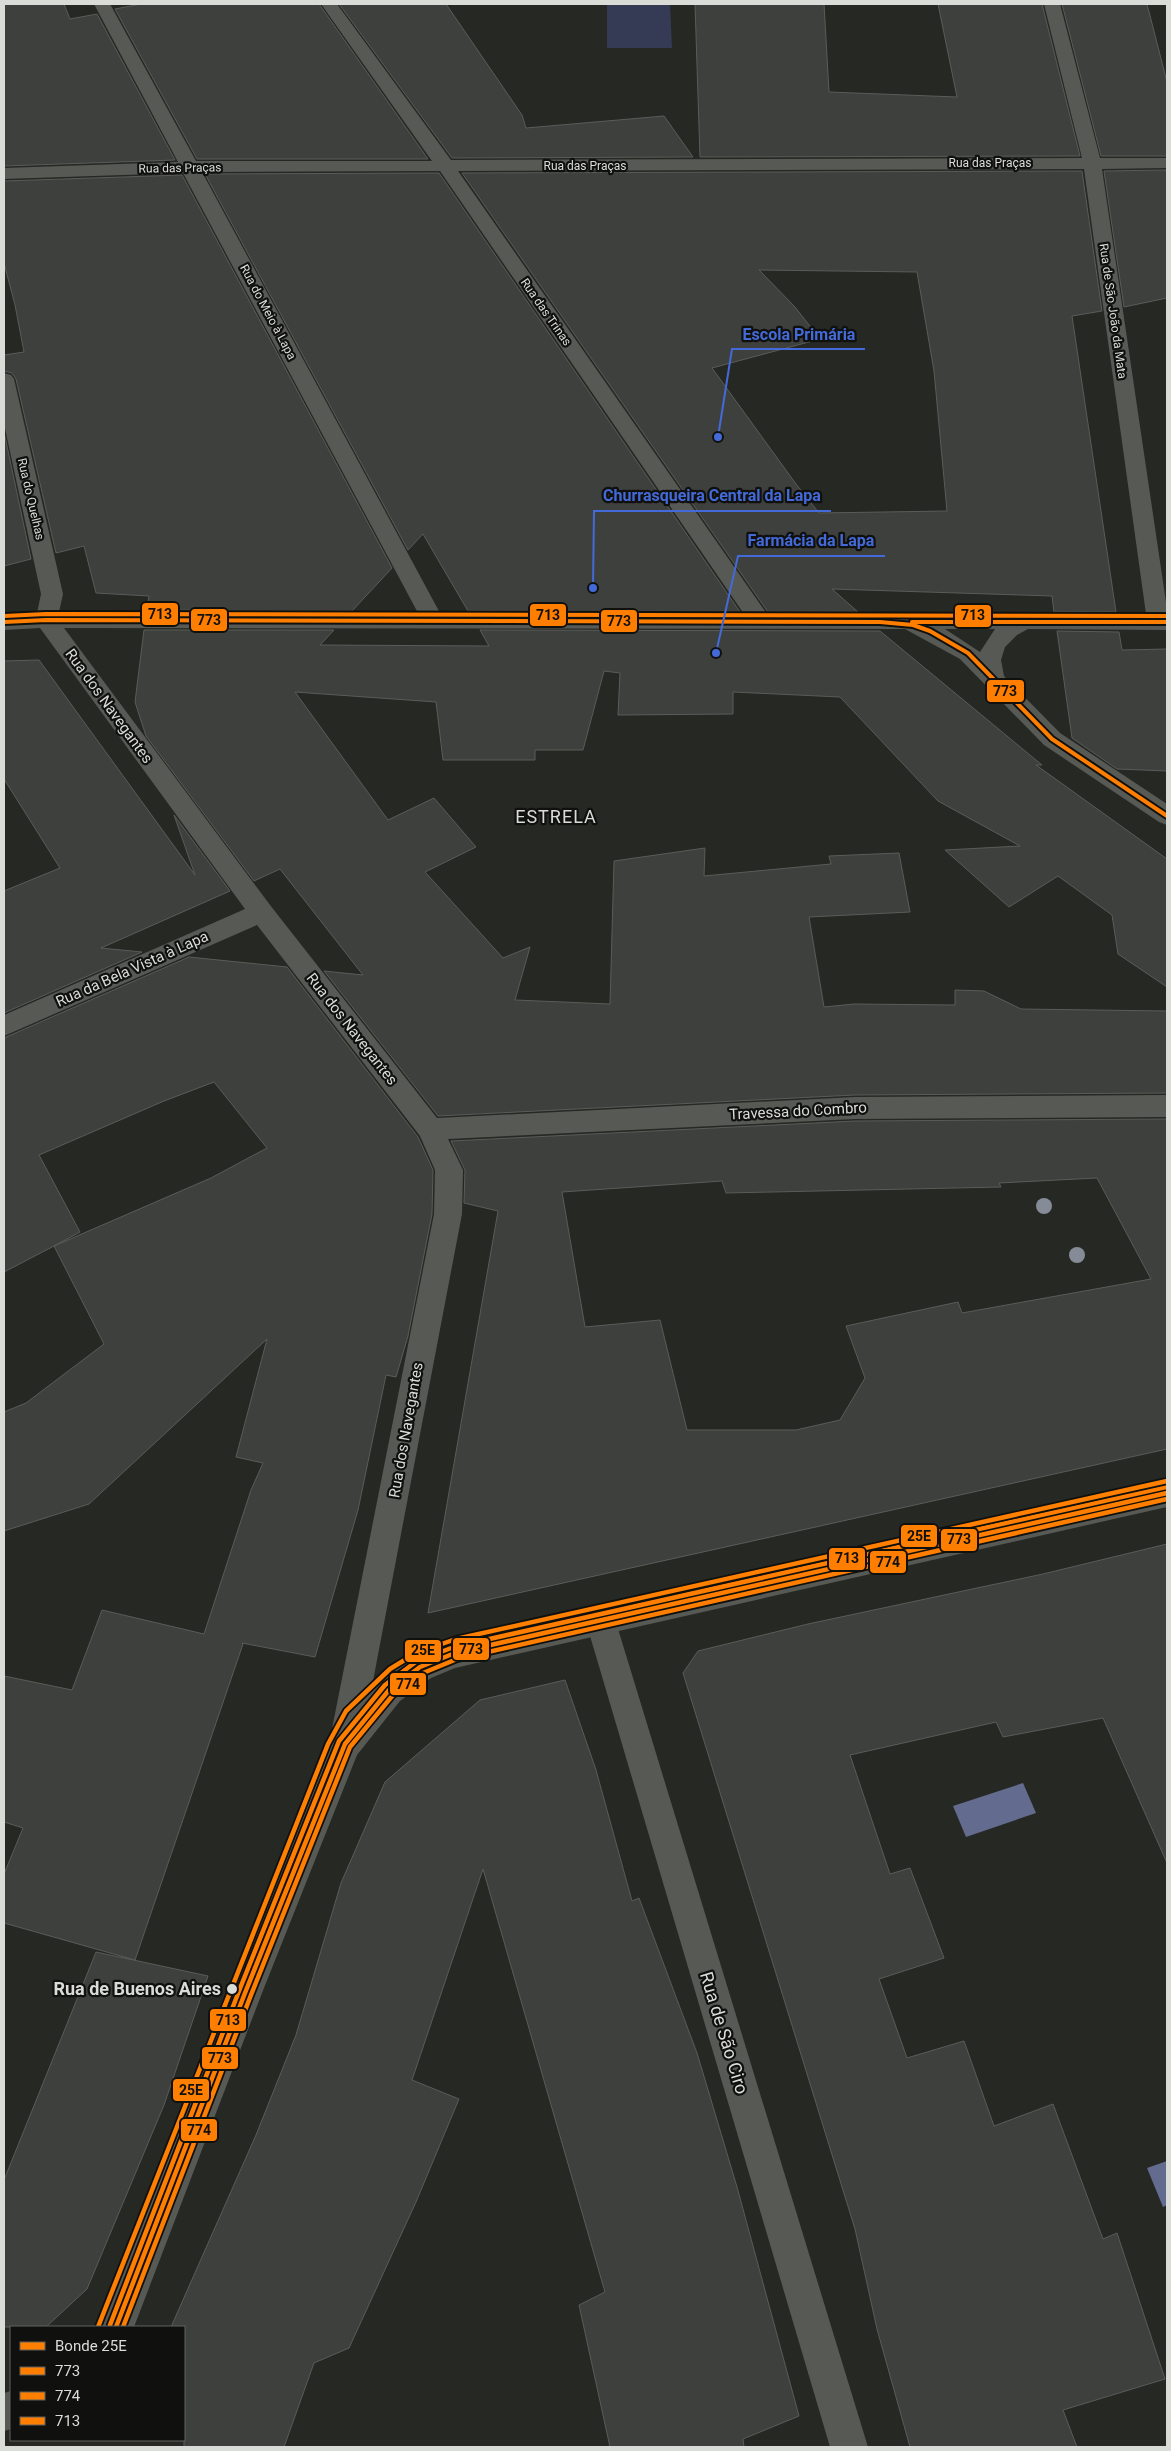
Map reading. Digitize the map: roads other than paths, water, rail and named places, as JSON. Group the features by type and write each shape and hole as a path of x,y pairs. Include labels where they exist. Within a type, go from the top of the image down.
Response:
{"street":[{"name":"Rua do Meio à Lapa","path":"102,4 433,621"},
{"name":"Rua das Trinas","path":"329,4 446,167 761,622"},
{"name":"Rua de São João da Mata","path":"1052,4 1092,163 1163,622"},
{"name":"Rua das Praças","path":"4,174 190,167 1167,164"},
{"name":"Rua do Quelhas","path":"4,379 52,594 46,620"},
{"path":"4,622 46,620 1163,622"},
{"name":"Rua dos Navegantes","path":"46,620 261,912 430,1130 449,1170 448,1214 346,1744 245,1993 116,2326"},
{"path":"994,680 988,661 994,646 1012,628 1028,621"},
{"path":"880,622 913,625 930,631 968,653 1052,739 1167,816"},
{"name":"Rua da Bela Vista à Lapa","path":"4,1026 261,912"},
{"name":"Travessa do Combro","path":"430,1130 855,1108 1167,1106"},
{"path":"346,1744 389,1690 420,1667 455,1653 1167,1493"},
{"name":"Rua de São Ciro","path":"600,1619 849,2447"}],"tram line":[{"name":"25E","path":"98,2326 328,1744 346,1711 390,1669 416,1653 456,1639 1167,1481"}],"place":[{"name":"Escola Primária","path":"718,437"},
{"name":"Churrasqueira Central da Lapa","path":"593,588"},
{"name":"Farmácia da Lapa","path":"716,653"},
{"name":"Rua de Buenos Aires","path":"232,1989"}],"district":[{"name":"ESTRELA","path":"556,817"}]}
